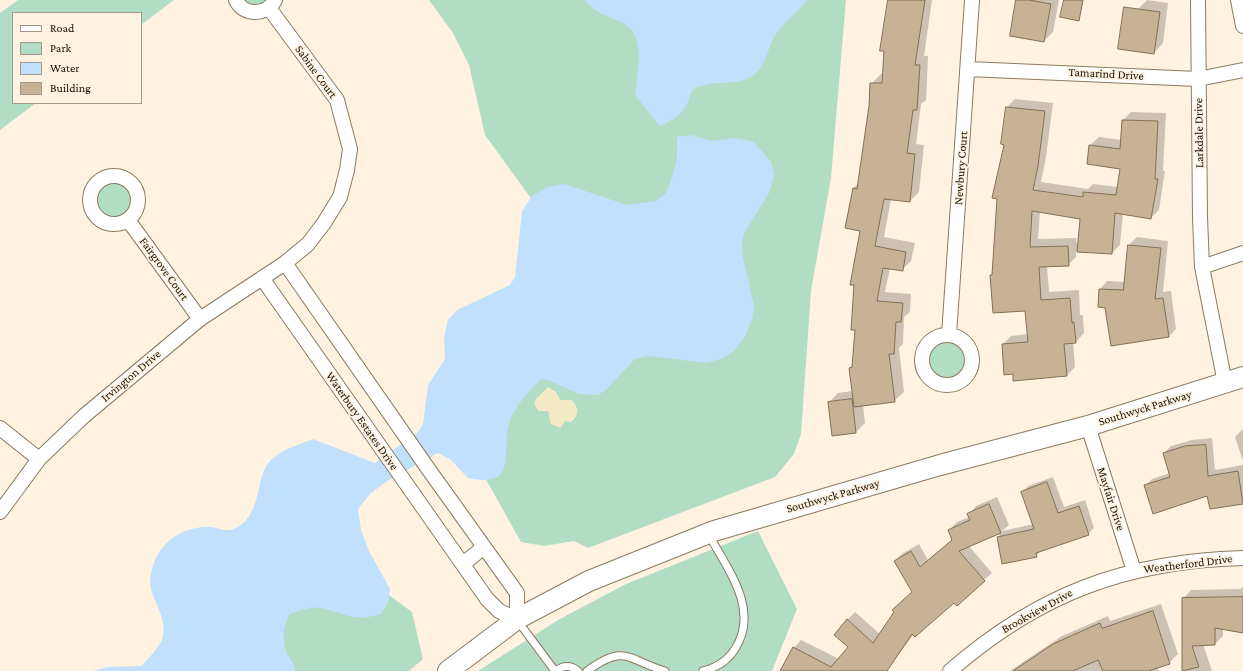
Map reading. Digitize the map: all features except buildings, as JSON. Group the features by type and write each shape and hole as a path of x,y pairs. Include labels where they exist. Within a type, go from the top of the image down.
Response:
{"street":[{"name":"Sabine Court","path":"236,0 243,9 252,12 260,12 272,4 337,100 350,149 347,170 340,197 324,223 308,244 285,263"},
{"name":"Newbury Court","path":"949,335 972,0"},
{"name":"Larkdale Drive","path":"1198,0 1202,267 1234,380"},
{"path":"1238,0 1243,26"},
{"name":"Tamarind Drive","path":"968,68 1198,79 1243,70"},
{"name":"Fairgrove Court","path":"128,220 200,319"},
{"path":"1202,267 1243,253"},
{"path":"285,263 429,470 517,593 517,619"},
{"name":"Irvington Drive","path":"0,512 39,459 84,416 200,319 285,263"},
{"name":"Waterbury Estates Drive","path":"262,278 488,599 499,611 517,619"},
{"name":"Southwyck Parkway","path":"448,671 517,619 589,581 708,533 940,465 1088,426 1234,380"},
{"name":"Mayfair Drive","path":"1088,426 1134,571"},
{"path":"0,428 39,459"},
{"path":"463,564 484,547"},
{"name":"Weatherford Drive","path":"1134,571 1212,559 1243,558"},
{"name":"Brookview Drive","path":"950,671 995,634 1021,617 1076,590 1105,579 1134,571"}],"lane":[{"path":"703,671 721,664 730,656 740,641 745,620 744,607 738,589 708,533"},
{"path":"517,619 556,671 559,668 570,666 578,671"},
{"path":"587,671 602,660 616,656 630,656 652,667 665,671"}],"green space":[{"path":"18,0 174,0 142,24 142,12 12,12 12,104 35,104 0,130 0,13"},
{"path":"238,0 276,0 264,11"},
{"path":"429,0 846,0 831,178 811,291 801,434 794,454 775,477 588,548 574,541 544,546 521,542 456,426 578,263 485,135 469,65 453,33"},
{"path":"116,178 128,182 134,188 138,200 134,212 128,218 116,222 104,218 98,212 94,200 98,188 104,182"},
{"path":"948,340 960,344 966,350 970,362 966,374 960,380 948,384 936,380 930,374 926,362 930,350 936,344"},
{"path":"758,531 797,609 772,671 478,671 558,620 626,584"},
{"path":"317,542 412,612 423,659 409,671 168,671"}],"sand":[{"path":"548,387 556,392 560,400 572,400 577,408 577,414 574,420 571,422 565,421 560,428 551,424 548,411 538,411 534,403"}],"water":[{"path":"585,0 807,0 774,37 765,60 755,74 742,81 707,84 692,90 687,104 678,116 660,126 635,95 639,55 635,35 629,27 597,11"},
{"path":"691,135 712,141 735,138 754,142 771,162 774,176 769,193 744,233 742,243 743,258 754,306 752,320 744,338 734,351 723,358 707,363 648,356 635,359 605,391 597,395 579,394 548,380 541,379 523,398 512,415 507,433 505,465 502,473 495,478 484,480 468,478 450,459 438,453 387,481 370,494 358,509 361,530 369,551 390,589 388,602 381,614 363,618 316,608 305,609 290,614 284,632 284,641 286,651 294,665 295,671 93,671 108,667 142,666 161,642 163,634 164,626 153,595 150,581 153,567 162,548 175,536 191,529 213,527 232,530 242,524 249,517 253,508 263,473 267,465 276,455 313,439 375,463 418,432 423,424 428,385 445,359 444,337 448,320 457,310 510,285 515,277 522,211 532,196 548,187 564,184 627,205 656,201 666,193 670,184 677,158 677,137"}]}
